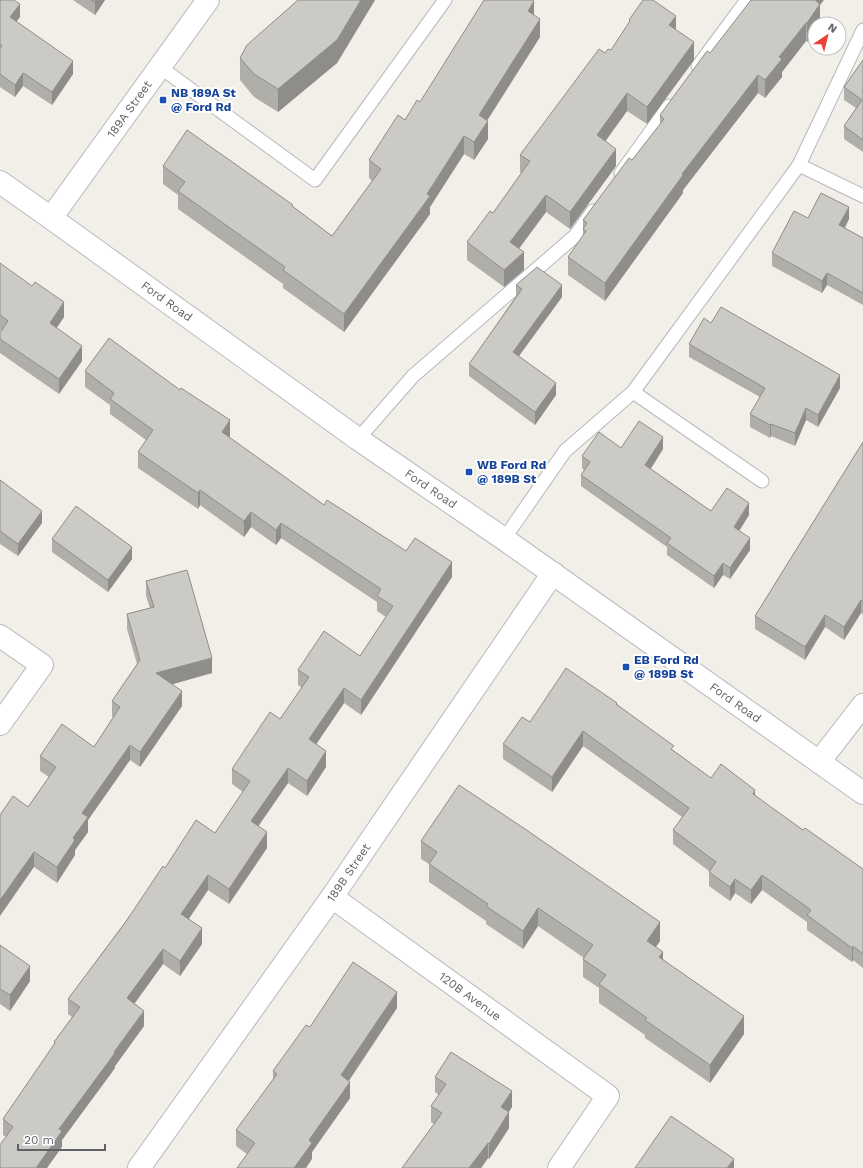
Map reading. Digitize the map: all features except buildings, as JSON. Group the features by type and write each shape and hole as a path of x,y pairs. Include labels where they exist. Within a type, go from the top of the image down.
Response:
{"street":[{"name":"189A Street","path":"51,218 208,0"},
{"name":"Ford Road","path":"0,182 358,439 553,573 863,793"},
{"name":"189B Street","path":"139,1168 332,897 553,573"},
{"path":"0,636 42,665 0,724"},
{"path":"819,762 863,705"},
{"name":"120B Avenue","path":"332,897 608,1096 559,1168"}],"lane":[{"path":"160,67 315,180 445,0"},
{"path":"691,76 747,0"},
{"path":"504,539 565,451 633,392 799,165 863,30"},
{"path":"612,185 677,96"},
{"path":"799,165 863,196"},
{"path":"358,439 413,376 575,236 598,204"},
{"path":"633,392 762,481"}],"place":[{"name":"NB 189A St @ Ford Rd","path":"163,100"},
{"name":"WB Ford Rd @ 189B St","path":"469,472"},
{"name":"EB Ford Rd @ 189B St","path":"626,667"}]}
